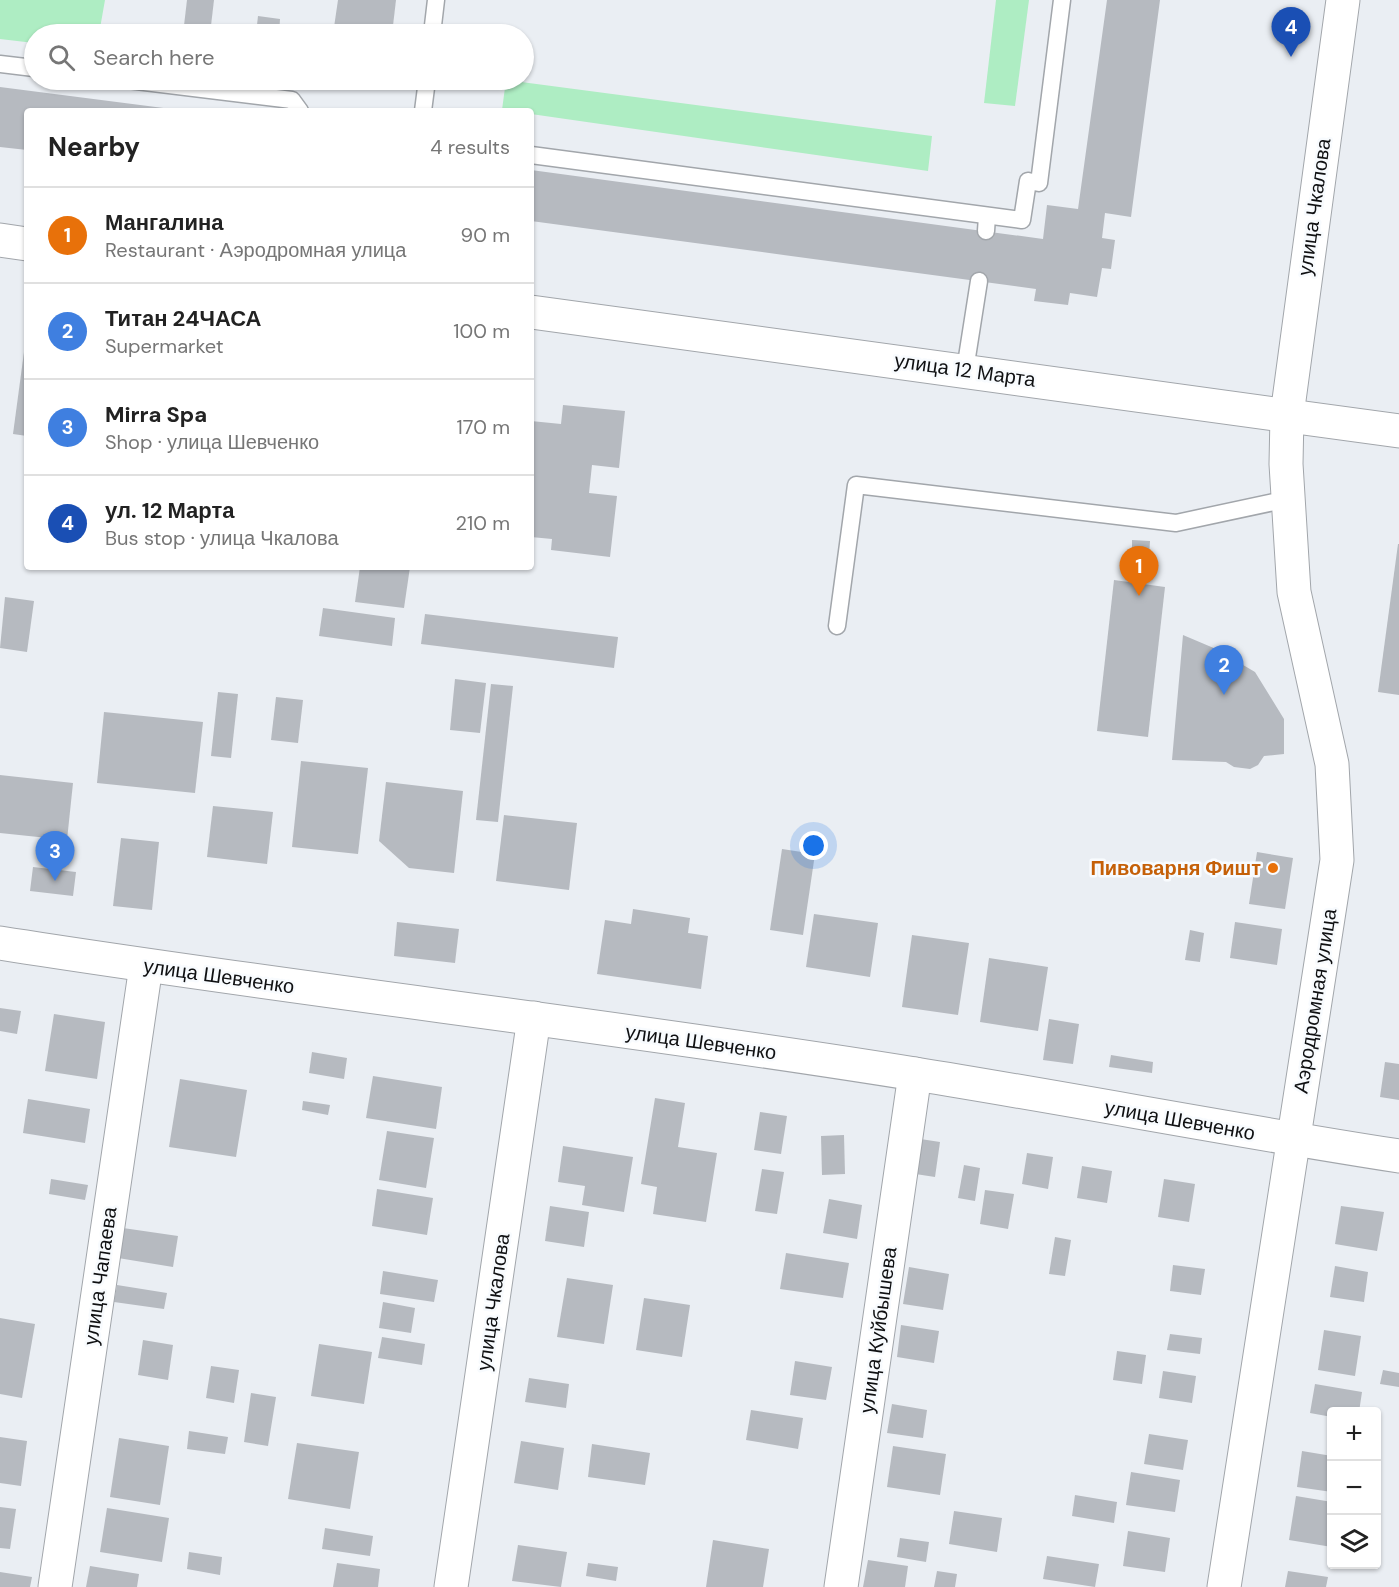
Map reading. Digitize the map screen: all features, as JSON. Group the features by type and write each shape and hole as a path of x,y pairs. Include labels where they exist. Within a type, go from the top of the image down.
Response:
{"street":[{"name":"улица Чкалова","path":"1287,415 1343,0"},
{"path":"0,240 24,244"},
{"name":"улица 12 Марта","path":"534,312 1399,431"},
{"name":"Аэродромная улица","path":"1224,1587 1337,860 1332,765 1294,592 1288,499 1287,415"},
{"name":"улица Шевченко","path":"0,943 146,966 534,1018 915,1074 1294,1140 1399,1155"},
{"name":"улица Чапаева","path":"55,1587 146,966"},
{"name":"улица Чкалова","path":"451,1587 534,1018"},
{"name":"улица Куйбышева","path":"841,1587 915,1074"}],"lane":[{"path":"433,24 436,0"},
{"path":"534,155 986,223 1022,219 1028,181 1039,183 1062,0"},
{"path":"0,64 24,67"},
{"path":"210,90 291,100 298,108"},
{"path":"423,108 426,90"},
{"path":"965,370 979,281"},
{"path":"837,626 856,485 1176,523 1288,499"}],"green space":[{"path":"0,0 105,0 101,24 24,24 24,42 0,39"},
{"path":"996,0 1029,0 1015,106 984,103"},
{"path":"534,84 932,136 928,171 534,114 534,108 502,108 505,90 534,90"}],"building":[{"path":"187,0 214,0 211,24 184,24"},
{"path":"338,0 396,0 393,24 334,24"},
{"path":"1107,0 1160,0 1131,217 1105,213 1102,238 1115,240 1111,269 1102,268 1097,297 1070,293 1068,305 1034,301 1036,289 534,221 534,170 1043,239 1047,205 1078,209"},
{"path":"258,16 280,19 280,24 257,24"},
{"path":"0,87 163,108 24,108 24,150 0,147"},
{"path":"24,352 24,436 13,434"},
{"path":"563,405 625,411 619,468 592,465 589,493 617,496 610,557 551,550 552,539 534,537 534,421 561,424"},
{"path":"1132,540 1150,541 1149,557 1132,556"},
{"path":"1399,544 1399,695 1378,692"},
{"path":"360,570 410,570 404,608 355,602"},
{"path":"1114,580 1165,587 1148,737 1097,731"},
{"path":"5,597 34,601 27,652 0,648"},
{"path":"323,608 395,618 392,646 319,636"},
{"path":"425,614 618,637 614,668 421,644"},
{"path":"1183,635 1216,649 1255,672 1284,719 1284,754 1264,756 1258,765 1250,769 1234,767 1226,762 1172,760"},
{"path":"455,679 486,683 480,733 450,730"},
{"path":"491,684 513,686 498,822 476,820"},
{"path":"218,692 238,694 231,758 211,756"},
{"path":"276,697 303,700 298,743 271,740"},
{"path":"104,712 203,722 195,793 97,783"},
{"path":"301,761 368,768 358,854 292,847"},
{"path":"0,775 73,783 67,840 0,833"},
{"path":"386,782 463,791 454,873 409,868 379,841"},
{"path":"213,806 273,812 267,864 207,857"},
{"path":"504,815 577,823 569,890 496,881"},
{"path":"121,838 159,842 152,910 113,906"},
{"path":"782,849 815,854 803,935 770,930"},
{"path":"1257,852 1293,858 1285,909 1249,904"},
{"path":"33,867 76,872 73,896 30,891"},
{"path":"633,909 690,918 688,933 708,936 701,989 597,974 605,920 631,924"},
{"path":"814,914 878,923 870,977 806,967"},
{"path":"397,922 459,929 455,963 394,956"},
{"path":"1235,922 1282,929 1277,965 1230,958"},
{"path":"1190,930 1204,933 1200,962 1185,960"},
{"path":"912,935 969,943 958,1015 902,1007"},
{"path":"989,958 1048,967 1038,1031 980,1022"},
{"path":"0,1008 21,1011 17,1034 0,1031"},
{"path":"54,1014 105,1022 97,1079 45,1071"},
{"path":"1049,1019 1079,1024 1073,1064 1043,1060"},
{"path":"312,1052 347,1058 344,1079 309,1073"},
{"path":"1111,1055 1153,1062 1152,1073 1109,1067"},
{"path":"1385,1062 1399,1064 1399,1100 1380,1097"},
{"path":"373,1076 442,1087 436,1129 366,1118"},
{"path":"180,1079 247,1090 236,1157 169,1147"},
{"path":"655,1098 685,1103 678,1147 717,1153 706,1222 653,1214 657,1187 641,1184"},
{"path":"28,1099 90,1109 85,1143 23,1133"},
{"path":"303,1101 330,1105 328,1115 302,1110"},
{"path":"760,1112 787,1116 781,1154 754,1150"},
{"path":"387,1131 434,1138 426,1188 379,1180"},
{"path":"844,1135 845,1174 822,1175 821,1136"},
{"path":"914,1138 940,1142 935,1177 909,1173"},
{"path":"563,1146 633,1157 624,1212 582,1205 585,1186 558,1182"},
{"path":"1027,1153 1053,1157 1048,1189 1022,1184"},
{"path":"964,1165 980,1168 975,1201 958,1198"},
{"path":"1082,1166 1112,1171 1107,1203 1077,1198"},
{"path":"762,1169 784,1172 777,1214 755,1211"},
{"path":"51,1179 88,1185 85,1200 49,1194"},
{"path":"1164,1179 1195,1184 1189,1222 1158,1217"},
{"path":"377,1189 433,1198 427,1235 372,1226"},
{"path":"985,1190 1014,1194 1008,1229 980,1224"},
{"path":"829,1199 862,1205 857,1239 823,1233"},
{"path":"550,1206 589,1212 584,1247 545,1241"},
{"path":"1341,1206 1384,1212 1377,1251 1335,1244"},
{"path":"123,1228 178,1236 173,1267 118,1258"},
{"path":"1055,1237 1071,1240 1065,1276 1049,1274"},
{"path":"786,1253 849,1263 843,1298 780,1289"},
{"path":"1173,1265 1205,1269 1201,1295 1170,1291"},
{"path":"1335,1266 1368,1272 1364,1302 1330,1297"},
{"path":"909,1267 949,1274 943,1310 903,1304"},
{"path":"383,1271 438,1280 434,1302 380,1294"},
{"path":"567,1278 613,1285 604,1344 557,1337"},
{"path":"117,1285 167,1293 164,1309 114,1302"},
{"path":"644,1298 690,1305 682,1357 636,1350"},
{"path":"383,1302 415,1308 411,1333 379,1328"},
{"path":"0,1318 35,1324 22,1398 0,1394"},
{"path":"901,1325 939,1331 934,1363 897,1357"},
{"path":"1324,1330 1361,1336 1355,1376 1318,1370"},
{"path":"1170,1334 1202,1338 1200,1354 1167,1350"},
{"path":"382,1337 425,1344 422,1365 378,1358"},
{"path":"143,1340 173,1345 168,1380 138,1375"},
{"path":"319,1344 372,1352 364,1404 311,1396"},
{"path":"1117,1351 1146,1355 1142,1384 1113,1380"},
{"path":"795,1361 832,1367 826,1400 790,1395"},
{"path":"211,1366 239,1370 234,1403 206,1398"},
{"path":"1383,1370 1399,1373 1399,1387 1380,1384"},
{"path":"1163,1371 1196,1376 1192,1403 1159,1398"},
{"path":"529,1378 569,1384 566,1408 525,1402"},
{"path":"1315,1384 1362,1392 1360,1407 1327,1407 1327,1416 1310,1413"},
{"path":"251,1393 276,1397 268,1446 244,1442"},
{"path":"892,1404 927,1410 923,1438 887,1433"},
{"path":"751,1410 803,1418 798,1449 746,1440"},
{"path":"189,1431 228,1437 225,1454 187,1449"},
{"path":"1149,1434 1188,1440 1183,1470 1144,1464"},
{"path":"0,1437 27,1441 21,1486 0,1483"},
{"path":"119,1438 169,1446 160,1505 110,1497"},
{"path":"521,1441 564,1448 558,1490 514,1483"},
{"path":"297,1443 359,1452 350,1509 288,1499"},
{"path":"592,1444 650,1453 645,1485 588,1477"},
{"path":"893,1446 946,1454 940,1495 887,1487"},
{"path":"1302,1451 1327,1455 1327,1491 1297,1487"},
{"path":"1131,1472 1180,1480 1175,1512 1126,1505"},
{"path":"1075,1495 1117,1502 1114,1523 1072,1516"},
{"path":"1296,1496 1327,1501 1327,1546 1289,1540"},
{"path":"0,1507 16,1509 10,1549 0,1548"},
{"path":"107,1508 169,1518 162,1562 100,1552"},
{"path":"954,1511 1002,1518 997,1552 949,1544"},
{"path":"325,1528 373,1536 370,1556 322,1549"},
{"path":"1128,1531 1170,1538 1165,1572 1123,1566"},
{"path":"900,1538 929,1542 926,1562 897,1557"},
{"path":"713,1540 769,1549 763,1587 706,1587"},
{"path":"518,1545 567,1552 561,1587 512,1581"},
{"path":"189,1552 222,1557 220,1575 187,1569"},
{"path":"1047,1556 1099,1564 1095,1587 1043,1579"},
{"path":"868,1560 908,1566 905,1587 863,1587"},
{"path":"337,1563 380,1569 378,1587 333,1587"},
{"path":"588,1563 618,1567 616,1581 586,1576"},
{"path":"90,1566 139,1574 137,1587 86,1587"},
{"path":"937,1571 957,1574 955,1587 934,1587"},
{"path":"1288,1571 1328,1577 1326,1587 1285,1587"},
{"path":"0,1572 32,1577 30,1587 0,1587"}],"place":[{"name":"ул. 12 Марта","path":"1291,57"},
{"name":"Мангалина","path":"1139,596"},
{"name":"Титан 24ЧАСА","path":"1224,695"},
{"name":"Пивоварня Фишт","path":"1273,868"},
{"name":"Mirra Spa","path":"55,881"}]}
